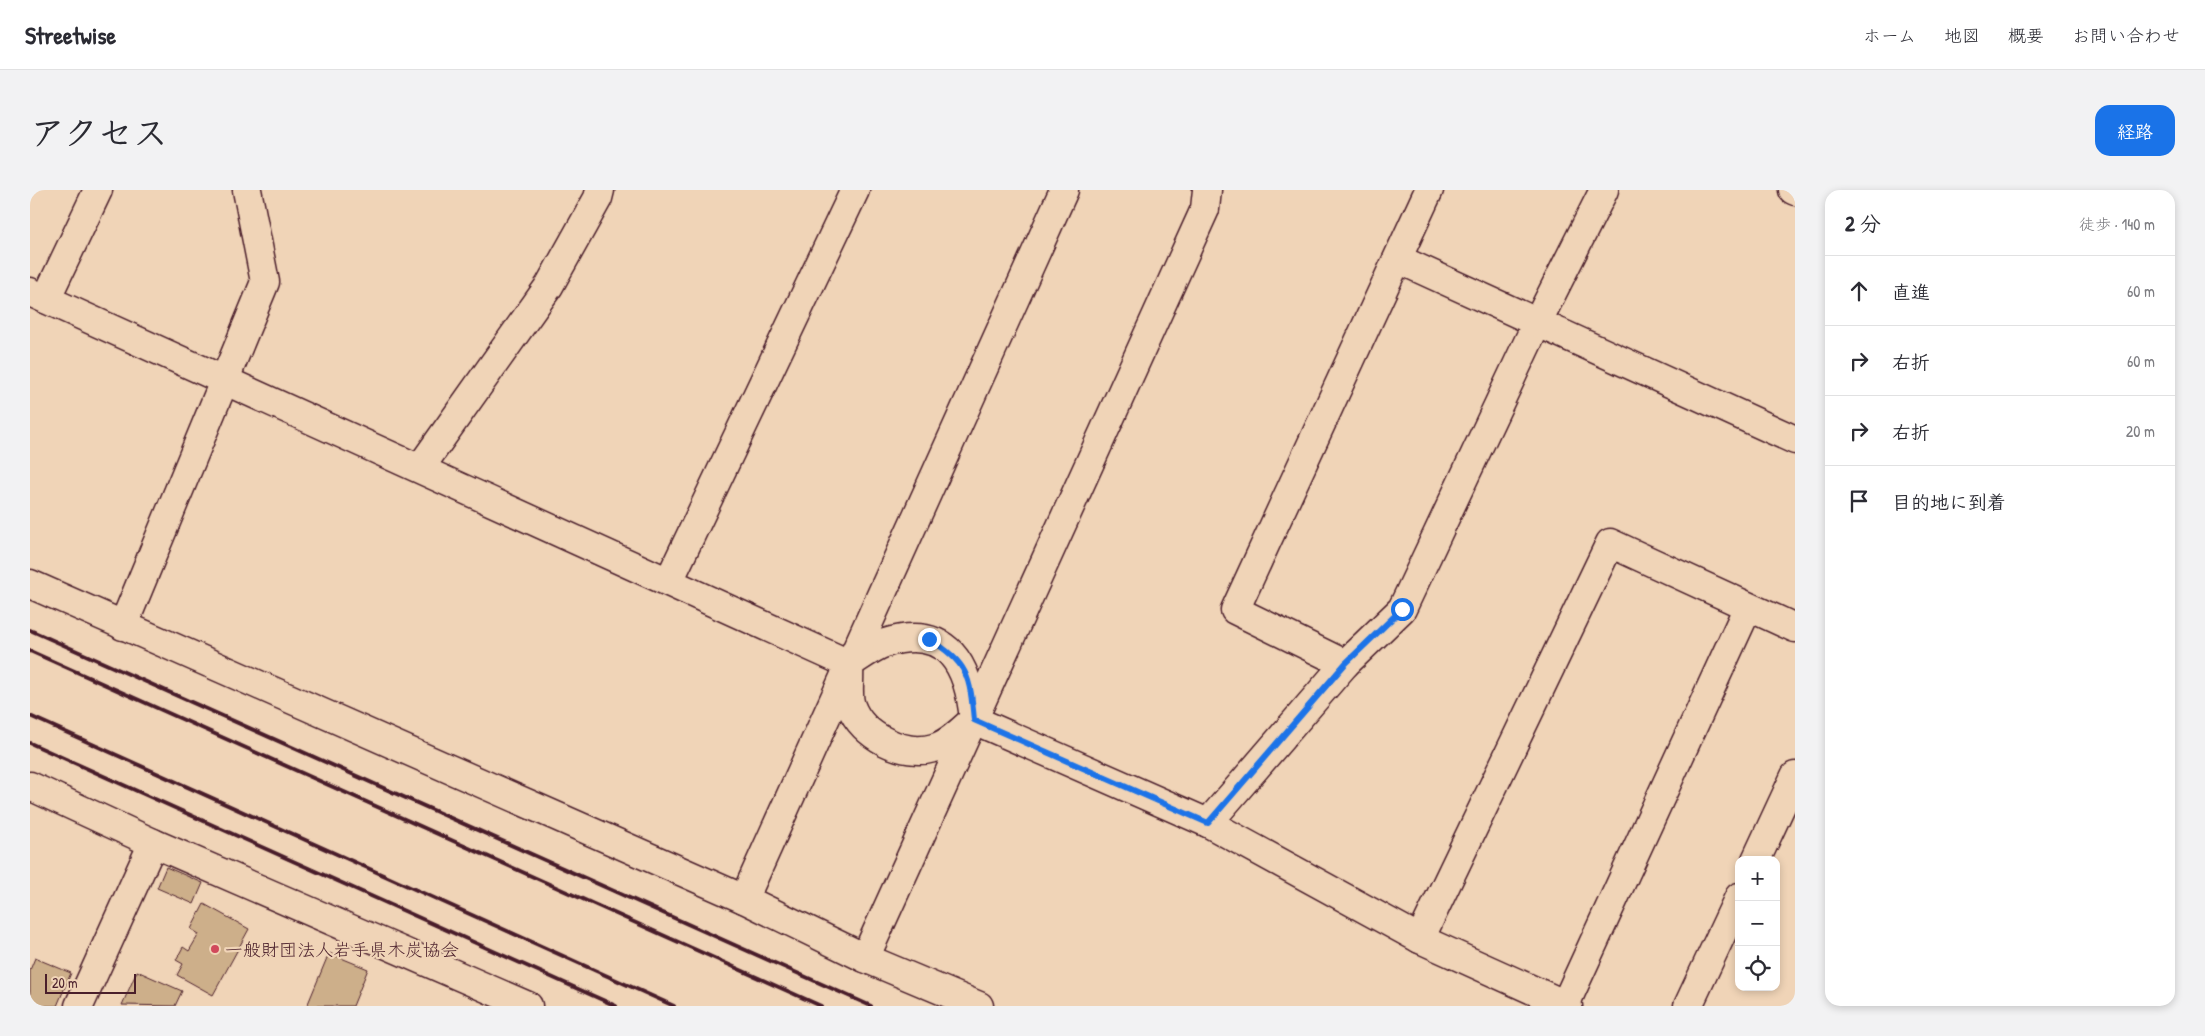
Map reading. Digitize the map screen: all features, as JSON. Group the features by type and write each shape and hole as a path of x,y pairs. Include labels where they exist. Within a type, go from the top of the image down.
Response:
{"street":[{"path":"98,190 38,295 849,664"},
{"path":"123,626 265,282 248,190"},
{"path":"420,468 549,286 598,198 600,190"},
{"path":"669,581 854,190"},
{"path":"744,899 1064,190"},
{"path":"866,958 1205,209 1208,190"},
{"path":"1345,664 1235,610 1429,190"},
{"path":"1208,823 1345,664 1402,609 1537,323 1604,190"},
{"path":"1398,259 1795,440"},
{"path":"1420,939 1610,542 1795,628"},
{"path":"30,584 744,899 866,958 979,1006"},
{"path":"974,720 1208,823 1420,939 1566,1005 1748,607"},
{"path":"849,664 883,644 904,638 929,639 950,651 964,669 972,692 974,720"},
{"path":"849,664 851,706 867,730 896,747 916,751 934,748 949,741 974,720"},
{"path":"1758,856 1795,776"},
{"path":"30,786 152,844 528,1006"},
{"path":"79,1006 152,844"},
{"path":"1688,1006 1737,901"}],"building":[{"path":"166,867 203,883 194,904 157,888"},
{"name":"一般財団法人岩手県木炭協会","path":"204,904 249,929 213,995 177,975 183,964 176,960 183,947 189,951 199,934 191,929"},
{"path":"329,953 368,969 353,1006 307,1006"},
{"path":"35,958 71,973 57,1006 30,1006 30,970"},
{"path":"137,971 182,991 175,1006 122,1005"}],"railway":[{"path":"30,630 871,1006"},
{"path":"30,651 821,1006"},
{"path":"30,716 674,1006"},
{"path":"30,743 616,1006"}],"place":[{"name":"一般財団法人岩手県木炭協会","path":"215,949"}],"route":[{"path":"929,639 950,651 964,669 972,692 974,720 1208,823 1345,664 1402,609"}]}
